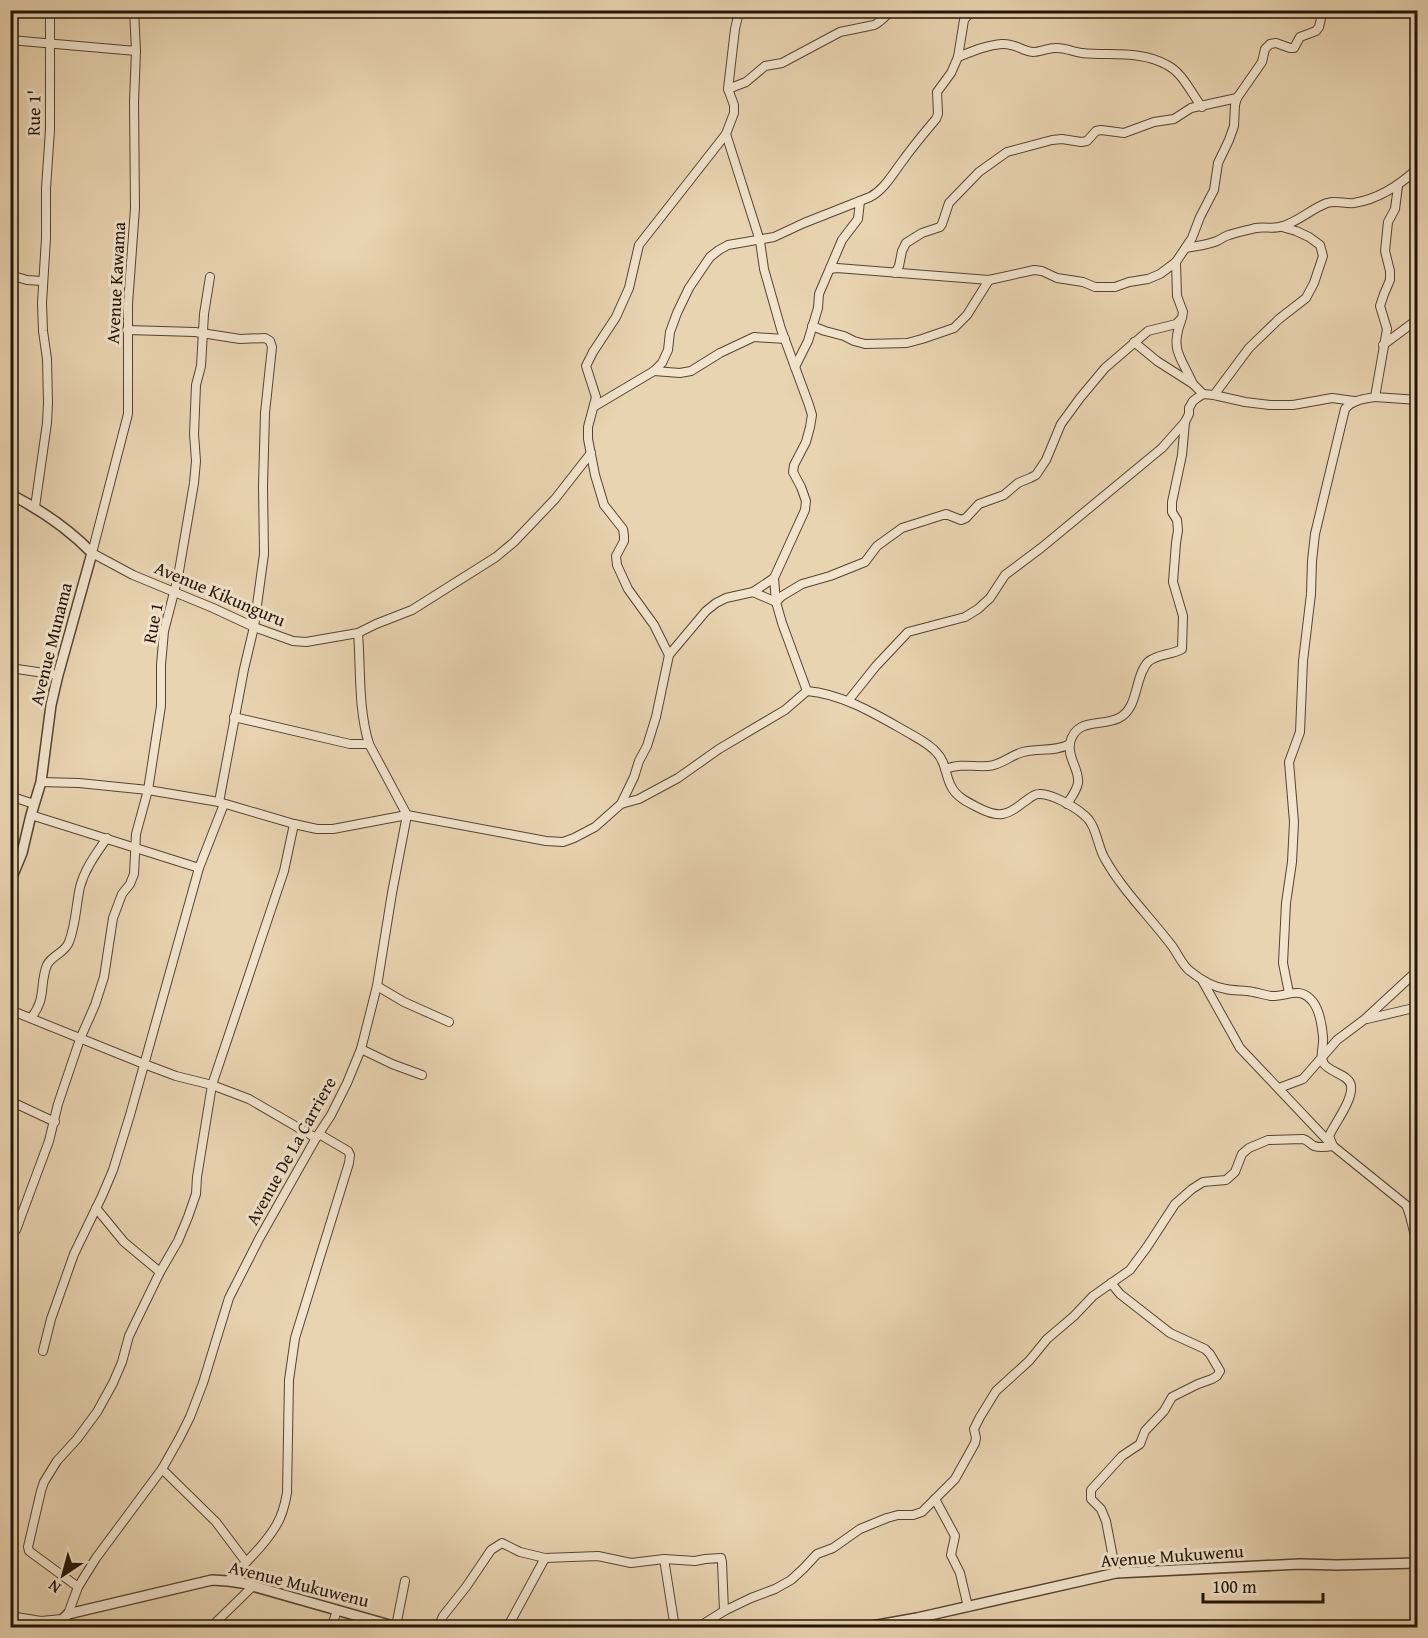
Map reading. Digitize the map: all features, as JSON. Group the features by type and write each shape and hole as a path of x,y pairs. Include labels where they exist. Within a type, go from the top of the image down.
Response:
{"street":[{"name":"Rue 1'","path":"36,507 48,403 42,281 50,130 50,10"},
{"name":"Avenue Kawama","path":"92,553 128,414 127,330 135,208 134,10"},
{"path":"669,655 654,625 628,590 617,565 616,556 624,541 624,536 623,530 604,505 591,453 588,428 596,397 586,366 616,316 629,288 639,245 726,134 731,124 734,105 728,89 735,29 741,10"},
{"path":"728,89 746,82 765,66 782,63 840,32 879,23 895,10"},
{"path":"595,406 662,363 668,350 670,332 689,288 710,257 719,250 728,245 774,237 861,201 885,186 936,119 938,92 951,73 958,57 964,21 972,10"},
{"path":"830,269 988,280 1025,272 1042,271 1057,278 1095,287 1114,287 1154,276 1168,269 1176,262 1192,238 1214,190 1218,163 1230,140 1237,98 1262,62 1265,49 1270,44 1276,43 1294,48 1300,37 1316,31 1323,10"},
{"path":"10,40 136,51"},
{"path":"958,57 1005,44 1035,52 1058,47 1078,53 1123,53 1152,58 1168,65 1182,78 1202,107"},
{"path":"895,273 906,243 922,233 940,227 949,203 979,172 1007,152 1052,140 1087,141 1096,131 1101,130 1124,134 1154,122 1174,118 1191,108 1237,98"},
{"path":"41,782 79,783 148,790 221,803 317,829 333,829 406,815 536,840 563,842 595,827 621,804 647,746 656,717 669,655 706,611 716,603 726,597 753,592 774,578 802,518 806,501 793,472 806,441 812,415 785,339 764,269 760,241 726,134"},
{"path":"1186,248 1205,245 1228,235 1254,228 1282,227 1330,202 1337,201 1347,204 1368,200 1398,186 1418,168"},
{"path":"1376,397 1386,325 1380,306 1390,280 1385,251 1388,222 1395,209 1398,186"},
{"path":"795,367 808,341 818,308 819,294 843,240 858,219 861,201"},
{"path":"1214,395 1249,348 1306,298 1314,283 1323,256 1320,245 1296,231 1282,227"},
{"path":"1176,262 1177,296 1183,312 1176,345 1192,384"},
{"path":"10,275 42,281"},
{"name":"Rue 1","path":"16,1230 49,1141 58,1104 80,1039 104,977 113,918 122,894 133,879 136,834 148,790 161,706 164,631 178,577 194,483 196,385 201,366 202,334 210,277"},
{"path":"812,326 866,344 922,339 954,328 967,315 988,280"},
{"path":"777,602 802,584 865,562 877,546 902,528 946,514 961,520 966,518 979,504 1004,495 1018,483 1036,475 1046,460 1061,424 1105,368 1148,331 1176,324 1182,318"},
{"path":"1383,345 1418,319"},
{"path":"43,1351 51,1319 74,1254 113,1170 199,868 221,803 234,717 254,627 264,554 265,413 272,347 270,341 195,332 127,330"},
{"path":"654,370 680,373 691,371 720,353 754,337 785,339"},
{"path":"1134,342 1156,361 1192,384 1203,394 1270,405 1293,405 1332,398 1355,401 1376,397 1418,400"},
{"path":"848,701 876,666 908,633 965,617 978,609 990,598 1005,575 1162,448 1185,422 1193,401 1203,394"},
{"path":"1289,993 1283,963 1294,822 1289,762 1300,732 1303,661 1315,534 1345,409 1355,401"},
{"path":"1067,804 1078,783 1077,774 1070,759 1070,744 1076,731 1088,724 1117,719 1124,715 1131,706 1140,675 1147,663 1154,658 1182,649 1183,616 1173,582 1178,530 1172,502 1182,454 1185,422"},
{"name":"Avenue Kikunguru","path":"10,494 36,507 61,525 92,553 113,566 254,627 293,641 306,642 358,633 412,610 496,557 514,542 555,499 591,453"},
{"name":"Avenue Munama","path":"10,882 22,853 41,782 51,705 92,553"},
{"path":"774,578 782,623 807,691"},
{"path":"753,592 777,602"},
{"path":"358,633 361,703 369,744 406,815"},
{"path":"10,668 58,675"},
{"path":"621,804 639,800 678,778 719,749 785,710 807,691 820,692 848,701 925,743 937,752 943,761 951,787 957,795 991,814 1007,813 1038,794 1048,795 1067,804 1085,815 1095,831 1101,851 1120,884 1172,946 1187,969 1202,980 1227,990 1251,991 1270,996 1298,993 1313,1002 1319,1014 1323,1038 1321,1057 1331,1070 1349,1080 1352,1087 1348,1100 1329,1136 1333,1146"},
{"path":"234,717 350,744 369,744"},
{"path":"945,769 967,764 993,765 1024,752 1061,749 1070,744"},
{"path":"10,796 34,804"},
{"path":"31,815 199,868"},
{"name":"Avenue De La Carriere","path":"65,1616 78,1587 96,1558 162,1469 190,1417 230,1298 259,1239 347,1083 361,1049 377,986 406,815"},
{"path":"78,1587 29,1551 28,1546 41,1491 57,1461 97,1412 122,1362 129,1336 178,1241 196,1194 212,1085 284,872 294,824"},
{"path":"31,1018 43,995 48,964 52,958 66,949 69,942 84,874 107,838"},
{"path":"1279,1088 1303,1079 1336,1040 1365,1019 1418,970"},
{"path":"1202,980 1240,1048 1333,1146 1406,1205 1418,1243"},
{"path":"377,986 404,1002 449,1022"},
{"path":"1365,1019 1418,1007"},
{"path":"10,1010 144,1064 176,1076 212,1085 249,1100 348,1151 350,1155 350,1164 295,1338 287,1408 289,1449 287,1493 283,1511 277,1525 264,1542 228,1581"},
{"path":"361,1049 422,1075"},
{"path":"10,1101 55,1122"},
{"path":"697,1628 724,1611 791,1580 817,1554 833,1548 860,1529 898,1515 918,1514 935,1499 955,1479 966,1461 976,1441 974,1429 996,1391 1029,1362 1047,1339 1093,1296 1130,1270 1175,1204 1192,1189 1203,1182 1226,1180 1235,1172 1242,1154 1249,1148 1268,1140 1306,1139 1315,1146 1333,1146"},
{"path":"96,1208 124,1242 160,1272"},
{"path":"1112,1283 1120,1294 1170,1333 1205,1349 1220,1371 1212,1379 1175,1394 1164,1411 1145,1431 1140,1444 1122,1456 1091,1490 1091,1499 1101,1509 1106,1521 1116,1573"},
{"path":"162,1469 216,1522 246,1562"},
{"path":"935,1499 955,1536 951,1555 960,1573 968,1607"},
{"path":"438,1628 443,1616 491,1550 499,1543 505,1543 520,1552 545,1558 598,1556 631,1563 664,1559 695,1561 719,1558 722,1559 724,1611"},
{"path":"507,1628 545,1558"},
{"path":"664,1559 675,1628"},
{"name":"Avenue Mukuwenu","path":"861,1628 968,1607 1116,1573 1300,1564 1418,1563"},
{"name":"Avenue Mukuwenu","path":"65,1616 212,1580 252,1586 398,1627"},
{"path":"398,1627 405,1581"},
{"path":"210,1628 252,1586"},
{"path":"330,1628 337,1610"},
{"path":"10,1616 41,1621 65,1616"},
{"path":"54,1628 65,1616"}]}
